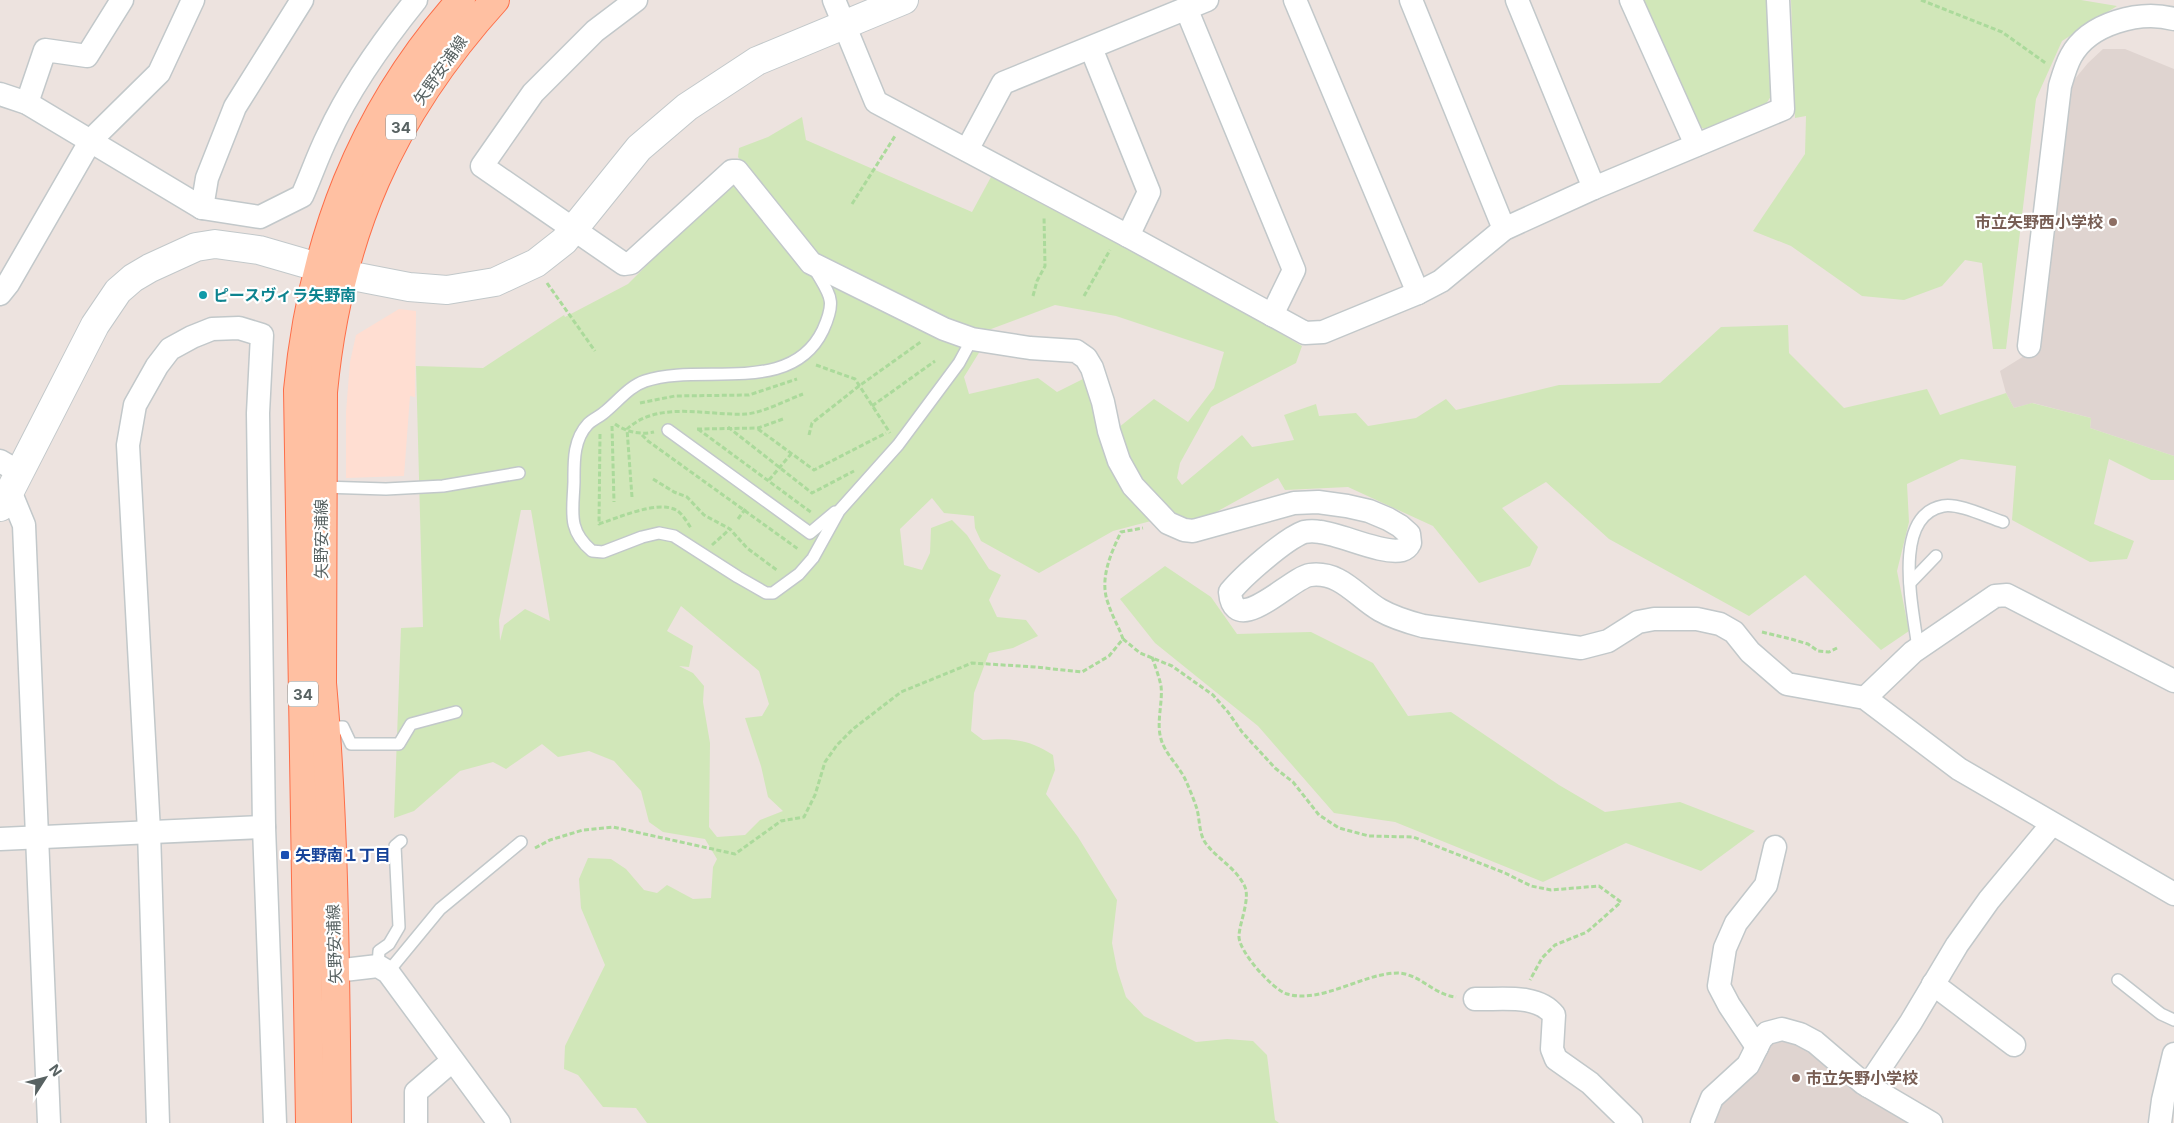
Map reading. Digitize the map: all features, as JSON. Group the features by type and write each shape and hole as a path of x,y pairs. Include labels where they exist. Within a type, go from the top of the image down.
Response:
{"main road":[{"name":"矢野安浦線","path":"337,1123 335,971 326,727 322,683 323,392 333,313 330,271 344,189 379,115 424,45 461,0"},
{"name":"矢野安浦線","path":"310,1123 298,390 308,308 330,271 367,199 401,127 444,60 495,0"}],"street":[{"path":"27,103 45,50 87,56 122,0"},
{"path":"0,294 8,284 91,140 159,73 193,0"},
{"path":"202,208 207,178 235,107 302,0"},
{"path":"0,94 27,103 202,208 260,217 302,196 328,134 353,90 392,29 416,0"},
{"path":"636,0 595,31 533,93 482,166 624,264 631,263 732,171 737,171 810,263 944,329 972,339 1030,348 1076,351 1086,358 1092,368 1119,461 1133,486 1168,523 1184,530 1193,530 1294,503 1318,502 1369,511 1400,526 1409,534 1410,543 1407,548 1401,551 1388,550 1322,532 1307,531 1296,536 1239,582 1230,592 1231,602 1236,609 1244,611 1254,610 1293,582 1304,576 1314,575 1338,579 1350,586 1378,609 1400,620 1423,626 1581,648 1608,641 1638,622 1654,620 1709,621 1720,624 1734,632 1750,652 1787,684 1865,698 1959,769 2174,894"},
{"path":"49,1123 24,525 7,483 95,325 118,291 133,278 177,254 196,247 215,244 259,250 330,271 428,290 447,290 495,282 536,263 564,241 640,148 686,108 757,61 839,12 904,0"},
{"path":"967,150 1004,83 1207,0"},
{"path":"1295,0 1418,293"},
{"path":"1411,0 1504,228"},
{"path":"1517,0 1594,188"},
{"path":"1631,0 1696,145"},
{"path":"839,12 876,102 1124,234 1305,334 1322,332 1418,293 1441,281 1504,228 1783,109 1778,0"},
{"path":"1186,8 1294,270 1272,315"},
{"path":"2029,346 2060,86 2071,55 2083,42 2101,28 2135,17 2161,16 2174,19"},
{"path":"1091,48 1149,192 1124,234"},
{"path":"158,1123 149,831 128,445 131,422 136,405 157,366 170,349 212,329 239,328 262,335 258,413 264,827 276,1123"},
{"path":"1865,698 1918,649 1995,596 2006,595 2174,681"},
{"path":"1868,1086 1989,900 2052,824"},
{"path":"0,839 264,827"},
{"path":"1757,1047 1729,1004 1720,986 1725,948 1736,922 1766,885 1776,847"},
{"path":"335,971 383,969 499,1123"},
{"path":"1933,984 2014,1045"},
{"path":"1475,999 1531,1000 1547,1006 1554,1015 1552,1049 1556,1059 1590,1083 1631,1123"},
{"path":"1702,1123 1712,1098 1748,1065 1761,1039 1767,1033 1782,1028 1815,1042 1868,1086 1931,1123"},
{"path":"2160,1123 2163,1100 2174,1054"},
{"path":"416,1123 416,1092 452,1060"}],"lane":[{"path":"810,263 831,296 832,312 812,348 799,359 780,367 753,373 684,374 646,381 634,386 588,425 574,453 573,514 576,534 592,552 603,552 642,537 659,533 674,536 766,593 773,593 791,581 813,558 839,511 898,445 959,363 972,339"},
{"path":"668,430 810,533 835,512 839,511"},
{"path":"322,488 386,489 443,486 519,473"},
{"path":"1918,649 1910,583 1909,552 1913,535 1920,521 1930,511 1944,506 1957,507 2002,522"},
{"path":"1910,583 1936,556"},
{"path":"326,727 343,727 351,744 399,744 411,724 456,712"},
{"path":"383,969 379,951 389,944 399,927 395,846 401,841"},
{"path":"383,969 440,908 521,842"},
{"path":"2118,980 2161,1014 2174,1020"}],"path":[{"path":"1921,0 2002,32 2064,75"},
{"path":"852,204 883,157 905,118"},
{"path":"1033,296 1037,281 1045,266 1045,219 1042,212"},
{"path":"1084,296 1124,234"},
{"path":"542,276 594,351"},
{"path":"809,435 812,423 859,386 922,341"},
{"path":"799,359 855,379 898,445"},
{"path":"872,406 935,362"},
{"path":"632,498 628,430 634,423 645,417 674,412 748,414 803,394"},
{"path":"600,416 599,524 647,509 665,507 677,510 696,532"},
{"path":"728,427 812,493 855,470"},
{"path":"698,428 816,516"},
{"path":"758,428 814,470 889,432"},
{"path":"642,435 798,549"},
{"path":"653,480 687,497 704,515 730,529 747,548 791,581"},
{"path":"1168,523 1121,532 1113,550 1104,587 1108,603 1123,640 1140,653 1172,666 1213,695 1242,732 1275,768 1293,782 1319,815 1339,828 1369,836 1413,838 1505,873 1531,886 1551,890 1599,886 1621,902 1587,932 1555,945 1542,958 1530,979 1526,1000"},
{"path":"704,555 713,541 730,529"},
{"path":"1734,632 1753,631 1774,634 1808,644 1818,651 1829,652 1837,648"},
{"path":"530,851 550,840 583,830 614,827 735,854 781,822 804,817 815,795 826,762 837,745 853,728 901,692 972,663 1082,672 1109,656 1123,640"},
{"path":"1151,657 1161,686 1161,740 1186,780 1197,810 1200,829 1206,844 1236,872 1246,891 1238,937 1248,959 1286,994 1303,996 1320,993 1383,975 1400,973 1418,978 1433,990 1453,997 1475,999"}],"shaded area":[{"name":"市立矢野西小学校","path":"2103,49 2125,49 2174,69 2174,456 2090,428 2091,418 2033,403 2014,408 2006,393 2000,371 2035,349 2069,97 2074,80"},
{"path":"399,309 416,311 415,397 410,396 404,476 346,478 346,412 350,362 356,335"},
{"name":"市立矢野小学校","path":"1780,1039 1799,1042 1912,1123 1709,1123 1715,1110 1764,1051"}],"green space":[{"path":"1643,0 1768,0 1772,95 1765,105 1707,130 1695,125"},
{"path":"1791,0 2081,0 2117,6 2062,41 2036,99 2006,349 1993,349 1982,263 1965,260 1942,286 1904,300 1862,296 1791,246 1753,231 1805,154 1806,116 1795,118"},
{"path":"802,117 806,140 972,212 991,177 1217,296 1302,346 1296,363 1211,407 1180,463 1177,478 1182,485 1242,435 1252,447 1294,440 1284,415 1316,404 1319,416 1356,413 1368,426 1416,418 1446,399 1456,410 1559,385 1660,383 1721,327 1788,325 1789,353 1844,408 1927,389 1940,415 2006,393 2014,408 2032,403 2091,418 2090,428 2174,456 2174,480 2151,480 2109,459 2094,524 2134,541 2127,559 2090,562 2012,520 2016,466 1961,459 1907,484 1909,522 1897,571 1909,631 1881,650 1805,575 1749,616 1609,539 1546,482 1502,508 1538,547 1530,566 1479,583 1433,526 1348,487 1285,490 1278,478 1207,517 1183,520 1162,507 1128,467 1118,428 1154,399 1188,422 1214,388 1224,352 1116,316 1055,305 983,332 929,314 810,251 738,157 739,148 768,137"},
{"path":"730,182 738,182 803,263 980,351 964,377 969,394 1038,378 1057,392 1087,377 1151,521 1113,531 1039,573 981,541 975,528 974,516 944,513 932,498 900,529 904,565 922,570 930,553 931,528 952,520 967,535 989,569 1001,575 989,600 997,617 1026,620 1038,636 1013,648 989,653 974,693 971,731 983,740 1003,739 1020,741 1036,746 1053,755 1055,770 1046,794 1078,837 1117,900 1112,943 1117,969 1126,997 1144,1016 1196,1042 1227,1039 1253,1041 1267,1055 1275,1120 1279,1123 647,1123 636,1108 603,1107 578,1075 564,1069 565,1046 605,965 581,908 579,879 588,858 611,859 626,869 644,890 657,893 667,885 693,899 711,898 713,867 717,859 705,839 663,832 649,822 641,791 614,761 589,751 558,757 542,744 506,769 493,762 460,771 414,811 394,818 401,628 423,627 416,366 483,368 564,315 565,317 628,284","holes":["521,510 531,510 550,621 525,609 504,625 500,641 499,620","681,606 759,671 769,704 762,716 745,718 761,766 768,797 783,811 760,820 745,835 717,837 709,827 710,743 703,702 704,686 693,673 679,666 689,667 693,646 667,631"]},
{"path":"1165,566 1211,597 1237,634 1311,632 1373,663 1408,716 1451,712 1559,785 1605,812 1680,802 1755,831 1701,871 1626,843 1543,882 1395,822 1334,813 1258,726 1155,643 1120,599"}],"place":[{"name":"市立矢野西小学校","path":"2113,222"},
{"name":"ピースヴィラ矢野南","path":"203,295"},
{"name":"矢野南１丁目","path":"285,855"},
{"name":"市立矢野小学校","path":"1796,1078"}]}
